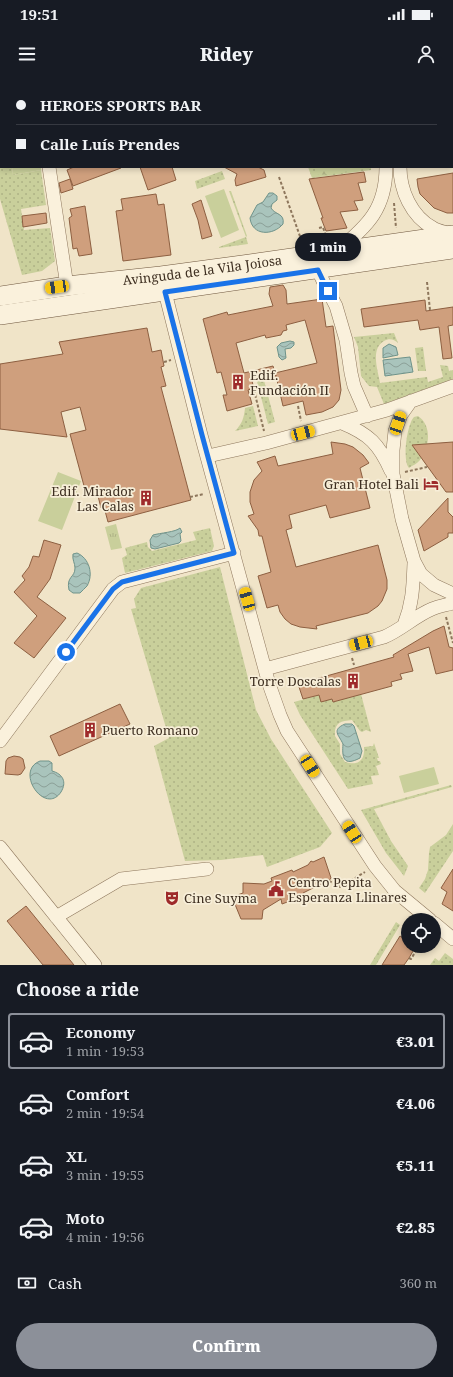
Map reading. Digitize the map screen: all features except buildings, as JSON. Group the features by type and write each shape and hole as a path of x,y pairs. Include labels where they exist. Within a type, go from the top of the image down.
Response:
{"main road":[{"name":"Avinguda de la Vila Joiosa","path":"0,296 67,286 145,278 168,284 318,270 453,240"},
{"name":"Avinguda de la Vila Joiosa","path":"0,315 46,309 306,255 398,243 453,240"}],"street":[{"path":"49,168 67,286"},
{"path":"338,250 357,235 375,214 385,188 386,168"},
{"path":"400,168 401,184 405,196 412,207 432,228 453,240"},
{"path":"318,270 336,306 346,340 350,374 368,416"},
{"path":"168,284 202,435 265,669 280,715 287,731 375,866 395,891 422,913"},
{"path":"208,456 266,443 368,416 453,386"},
{"path":"411,402 401,415 396,431 393,450 393,474 402,519 414,561 421,574 434,585 453,594"},
{"path":"342,423 358,430 376,443 386,458 393,474"},
{"path":"0,741 113,589 122,582 234,553"},
{"path":"404,625 413,596 414,561"},
{"path":"265,669 384,637 397,632 404,625 432,609 448,604"},
{"path":"0,847 95,965"},
{"path":"56,917 121,879 207,869"},
{"path":"441,929 453,939"}],"path":[{"path":"279,177 306,255"},
{"path":"394,197 398,243"},
{"path":"427,282 430,310"},
{"path":"254,390 264,425 266,443"},
{"path":"393,474 427,467"},
{"path":"448,604 447,620 453,643"},
{"path":"329,881 340,888 375,866"},
{"path":"409,958 411,959 415,953"}],"green space":[{"path":"0,168 12,168 13,175 41,170 46,205 21,209 24,230 50,228 55,261 42,271 22,275 0,199"},
{"path":"12,168 41,168 41,170 13,175"},
{"path":"308,168 371,168 371,170 312,178"},
{"path":"324,168 364,168 340,173 316,175 314,173 316,170"},
{"path":"222,171 225,179 197,189 195,181"},
{"path":"224,189 239,230 221,238 205,196"},
{"path":"229,191 231,191 247,236 246,237"},
{"path":"246,237 248,244 219,248 219,247"},
{"path":"394,333 398,343 388,339 384,341 377,349 376,360 380,383 427,377 428,382 443,377 440,365 448,366 449,371 453,370 453,379 384,404 377,387 369,386 361,376 358,347 354,337"},
{"path":"423,347 426,371 418,371 415,348"},
{"path":"261,369 275,422 268,424 254,370"},
{"path":"253,406 258,426 235,431 242,421 245,408"},
{"path":"418,416 423,420 428,431 426,449 420,460 409,468 406,458 407,434 411,421 414,417"},
{"path":"58,472 81,481 62,530 38,521"},
{"path":"116,524 122,548 111,550 105,527"},
{"path":"210,528 214,546 212,551 125,573 122,558 127,555 125,548 147,542 148,547 152,551 196,540 193,532"},
{"path":"220,567 256,710 271,739 332,833 320,847 267,867 263,855 221,860 185,861 154,746 169,738 131,609 136,608 134,599 141,588"},
{"path":"361,694 371,732 366,730 362,732 360,731 352,720 341,722 337,725 335,732 335,736 340,744 340,754 345,762 357,763 362,759 364,747 373,746 374,743 379,758 377,758 378,761 380,761 381,764 376,766 379,775 371,776 373,784 348,789 300,715 294,702 319,695 332,699 333,702"},
{"path":"434,767 439,784 404,793 399,776"},
{"path":"451,785 452,787 374,809 391,841 408,866 404,876 386,853 361,810"},
{"path":"453,824 453,851 425,893 419,888 425,879 428,870 430,847 446,835"},
{"path":"396,922 400,925 376,965 370,965"},
{"path":"445,953 453,959 453,965 430,965 435,958 439,961"}],"water":[{"path":"269,193 273,193 277,196 277,200 272,204 271,208 283,218 283,224 274,231 264,232 255,228 250,218 257,205 263,202"},
{"path":"290,341 294,342 294,345 291,348 285,349 286,358 282,360 279,357 277,347 281,343"},
{"path":"389,344 396,347 398,355 383,358 383,348"},
{"path":"410,357 413,372 385,376 383,360"},
{"path":"180,528 182,532 180,534 181,541 179,543 155,549 151,548 150,540 153,535"},
{"path":"77,553 87,562 90,576 87,586 80,593 73,593 69,590 68,585 75,571 73,554"},
{"path":"345,724 352,724 354,726 362,751 360,758 354,761 347,761 343,757 343,744 337,733 338,728"},
{"path":"40,761 49,761 52,763 52,771 59,774 63,779 63,788 54,798 47,799 40,795 31,782 30,773 33,766"}],"place":[{"name":"Edif. Fundación II","path":"238,382"},
{"name":"Gran Hotel Bali","path":"431,484"},
{"name":"Edif. Mirador Las Calas","path":"146,498"},
{"name":"Torre Doscalas","path":"353,681"},
{"name":"Puerto Romano","path":"90,730"},
{"name":"Centro Pepita Esperanza Llinares","path":"276,889"},
{"name":"Cine Suyma","path":"172,898"}],"route":[{"path":"66,652 113,589 122,582 234,553 165,292 245,279 318,270 328,291"}]}
